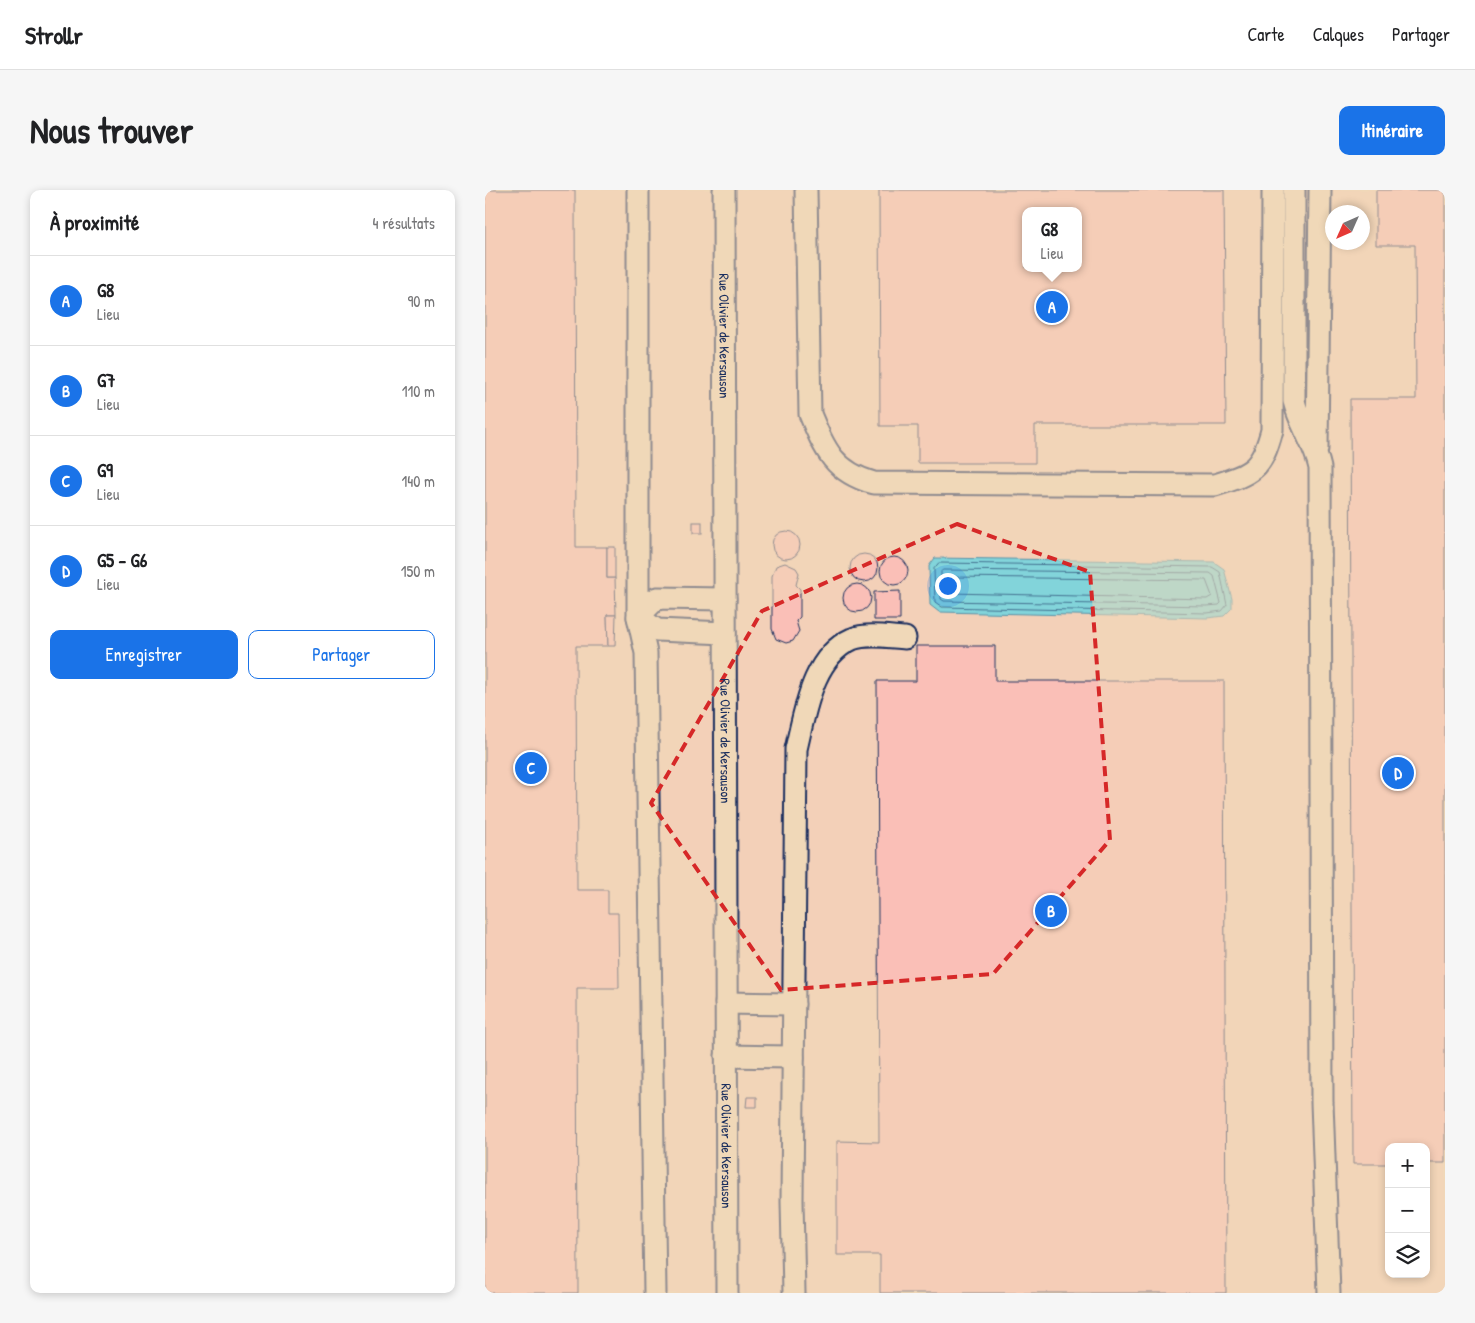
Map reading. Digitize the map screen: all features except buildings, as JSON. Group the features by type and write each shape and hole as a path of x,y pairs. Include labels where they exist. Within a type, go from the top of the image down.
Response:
{"street":[{"path":"638,190 638,617 646,653 655,1293"},
{"name":"Rue Olivier de Kersauson","path":"724,190 727,1293"},
{"path":"806,190 810,414 822,444 838,466 856,478 874,483 1215,485 1243,476 1258,464 1267,451 1272,430 1273,190"},
{"path":"1294,190 1294,401 1299,420 1317,451"},
{"path":"1320,190 1317,451 1321,566 1322,1102 1329,1293"},
{"path":"638,617 657,598 725,600"},
{"path":"638,617 657,630 725,633"},
{"path":"794,1293 793,1056 796,749 807,706 820,669 832,654 851,640 869,636 905,638"},
{"path":"726,1003 794,1004"},
{"path":"726,1056 793,1056"}],"highlighted area":[{"path":"957,524 1090,572 1110,840 993,974 781,990 651,803 762,611"}],"shaded area":[{"path":"485,190 1445,190 1445,1293 485,1293"}],"water":[{"path":"935,558 1214,562 1224,569 1232,599 1232,608 1224,616 1207,618 939,612 930,605 929,566"}],"place":[{"name":"G8","path":"1052,307"},
{"name":"G9","path":"531,768"},
{"name":"G5 - G6","path":"1398,773"},
{"name":"G7","path":"1051,911"}]}
